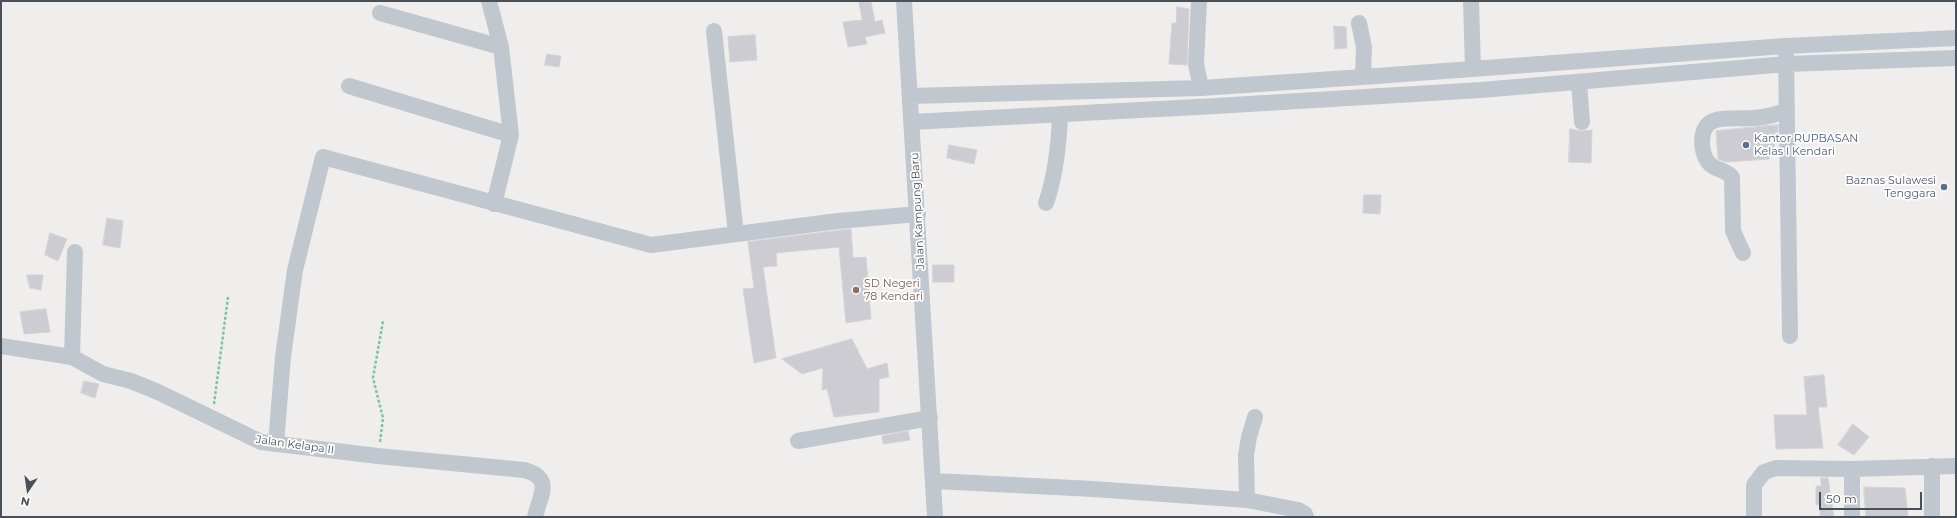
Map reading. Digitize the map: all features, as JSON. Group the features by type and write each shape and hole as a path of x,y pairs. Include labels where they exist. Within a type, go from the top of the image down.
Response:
{"street":[{"path":"490,1 501,47 511,135 494,204"},
{"name":"Jalan Kampung Baru","path":"904,1 911,96 935,517"},
{"path":"1199,1 1196,64 1200,88"},
{"path":"1471,1 1473,69"},
{"path":"380,13 501,47"},
{"path":"1359,23 1364,47 1363,77"},
{"path":"714,31 736,234"},
{"path":"911,96 1200,88 1785,46 1956,38"},
{"path":"1785,46 1787,64 1790,336"},
{"path":"912,122 1278,103 1578,82 1787,64 1956,58"},
{"path":"1578,82 1582,122"},
{"path":"349,86 511,135"},
{"path":"1743,253 1733,231 1732,177 1725,171 1711,165 1707,161 1701,142 1704,130 1716,120 1755,118 1787,111"},
{"path":"1046,203 1052,184 1059,147 1060,114"},
{"path":"276,444 283,357 295,270 323,157 651,245 838,221 918,214"},
{"path":"72,357 75,252"},
{"name":"Jalan Kelapa II","path":"1,346 72,357 103,374 131,381 213,418 251,439 276,444 378,456 524,470 536,473 541,478 543,486 535,517"},
{"path":"1247,500 1246,454 1249,437 1256,417"},
{"path":"798,441 930,418"},
{"path":"1932,466 1932,517"},
{"path":"1754,517 1754,485 1764,472 1776,468 1852,469 1956,466"},
{"path":"1852,469 1852,517"},
{"path":"934,481 1093,489 1247,500 1298,510 1305,514 1306,517"}],"path":[{"path":"213,418 228,297"},
{"path":"378,456 383,418 373,378 383,321"}],"building":[{"path":"859,1 871,1 875,22 882,20 885,33 865,37 867,44 848,47 843,22 862,20"},
{"path":"1177,7 1189,9 1187,65 1169,64 1172,23 1176,23"},
{"path":"1334,26 1346,27 1347,48 1335,49"},
{"path":"755,35 757,60 730,62 728,37"},
{"path":"547,54 561,56 559,67 545,65"},
{"name":"Kantor RUPBASAN Kelas I Kendari","path":"1778,125 1778,136 1769,159 1726,162 1718,159 1716,131"},
{"path":"1570,129 1582,131 1592,130 1591,163 1569,162"},
{"path":"949,145 977,150 974,164 947,158"},
{"path":"1364,195 1381,195 1380,214 1363,213"},
{"path":"107,218 123,221 120,248 103,245"},
{"path":"851,229 853,258 866,257 871,319 846,323 839,247 776,253 777,266 763,267 776,358 754,363 743,289 754,288 748,242"},
{"path":"50,233 67,239 58,261 45,255"},
{"path":"933,265 954,265 954,282 933,282"},
{"path":"27,275 43,275 41,290 30,288"},
{"path":"46,309 50,332 24,334 20,312"},
{"path":"852,339 867,369 887,363 889,377 879,379 879,412 834,417 827,389 822,390 823,368 802,374 782,359"},
{"path":"1824,375 1827,407 1818,407 1823,448 1776,449 1774,415 1807,415 1804,377"},
{"path":"84,381 99,384 95,398 81,393"},
{"path":"1853,424 1869,437 1854,455 1838,445"},
{"path":"908,431 910,440 883,444 882,436"},
{"path":"1821,478 1828,478 1834,517 1820,517 1820,504 1816,505 1816,486 1821,486"},
{"path":"1864,487 1905,488 1908,517 1866,517"}],"place":[{"name":"Kantor RUPBASAN Kelas I Kendari","path":"1746,145"},
{"name":"Baznas Sulawesi Tenggara","path":"1944,187"},
{"name":"SD Negeri 78 Kendari","path":"856,290"}]}
